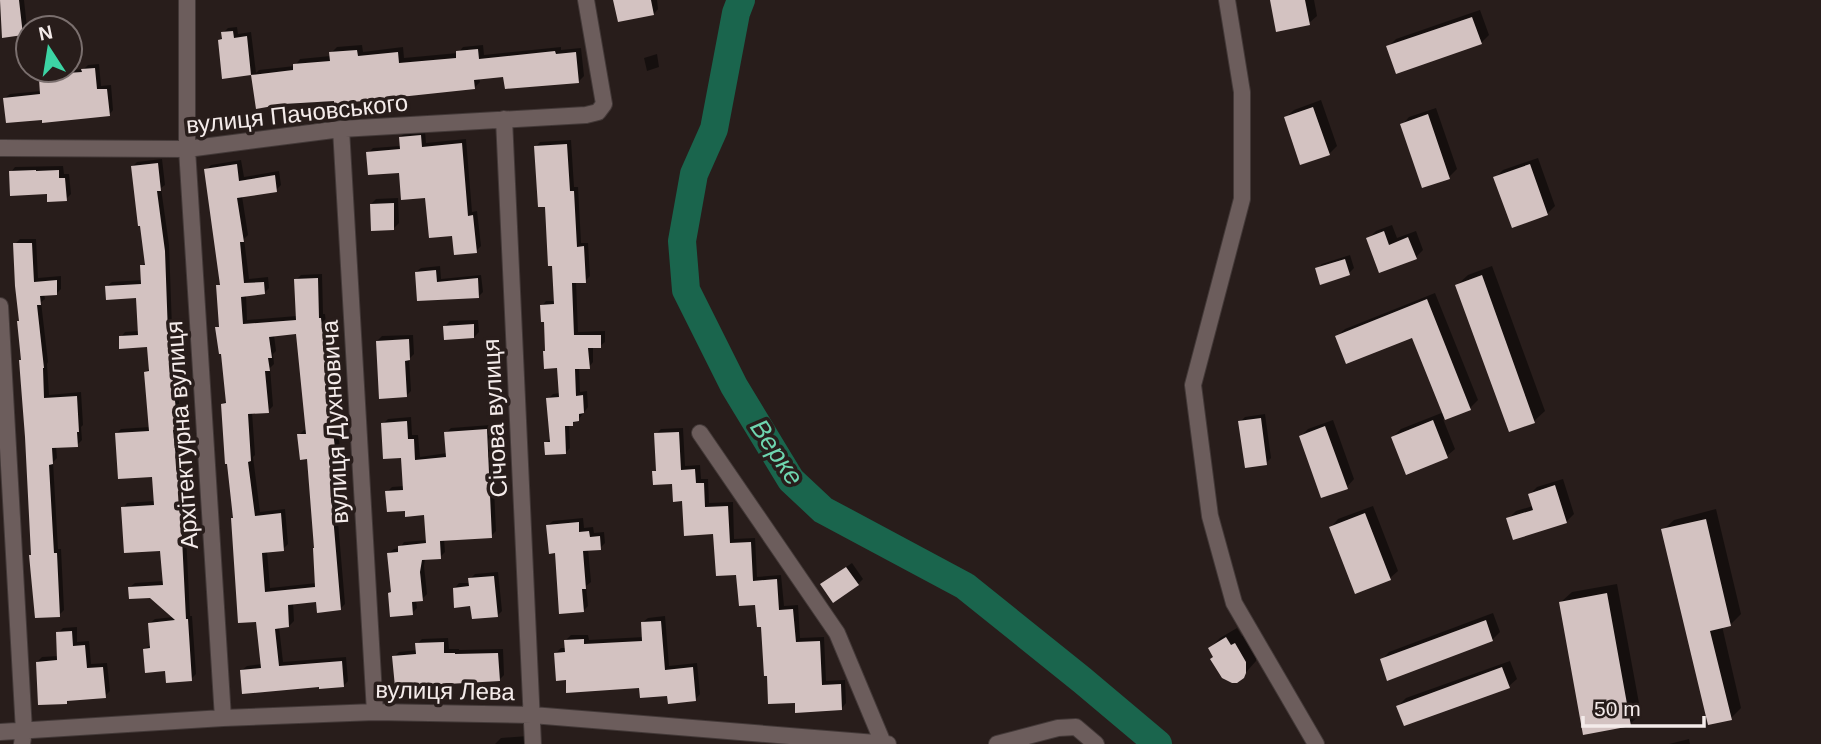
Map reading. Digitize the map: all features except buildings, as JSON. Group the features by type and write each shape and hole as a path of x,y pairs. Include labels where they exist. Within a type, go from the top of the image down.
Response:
{"street":[{"name":"Архітектурна вулиця","path":"187,0 187,149 223,718"},
{"name":"вулиця Пачовського","path":"0,148 187,149 341,129 586,115 598,112 604,104 586,0"},
{"path":"1227,0 1242,92 1242,199 1193,385 1210,516 1234,603 1316,744"},
{"name":"Січова вулиця","path":"504,119 533,744"},
{"name":"вулиця Духновича","path":"341,129 375,712"},
{"path":"0,306 23,737"},
{"path":"699,433 837,634 885,743"},
{"name":"вулиця Лева","path":"0,732 23,737 223,718 375,712 531,715 885,743"},
{"path":"997,744 1058,727 1076,727 1096,744"}],"waterway":[{"name":"Верке","path":"741,0 736,13 714,129 694,174 682,241 686,290 734,386 791,480 823,510 965,586 1158,744"}]}
